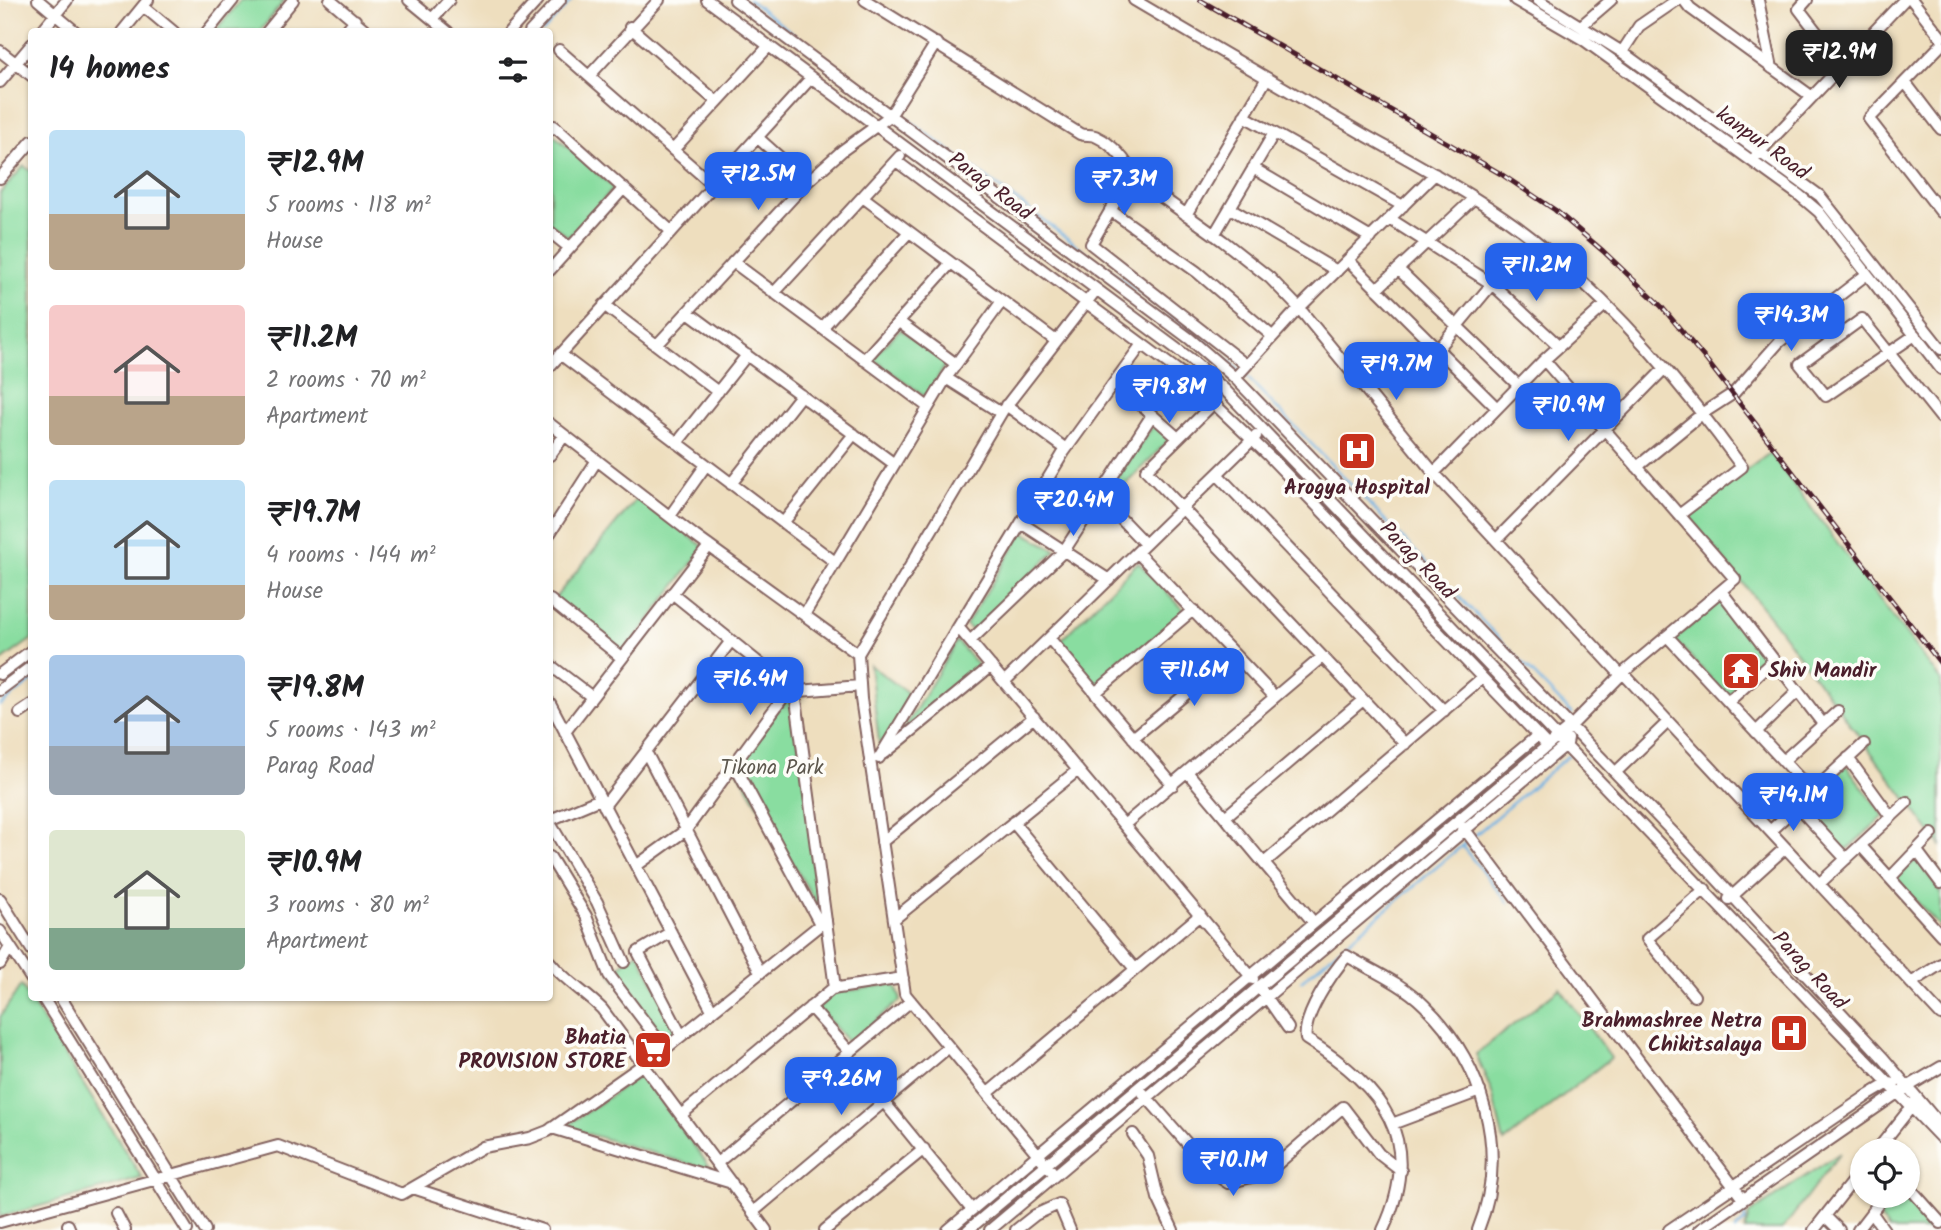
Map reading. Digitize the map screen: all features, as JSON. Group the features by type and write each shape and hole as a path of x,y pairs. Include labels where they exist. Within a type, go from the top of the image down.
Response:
{"street":[{"path":"38,0 71,28"},
{"path":"44,28 67,0"},
{"path":"210,28 233,0"},
{"path":"270,28 293,0"},
{"path":"330,0 364,28"},
{"path":"409,0 443,28"},
{"path":"432,19 449,0"},
{"path":"513,28 538,0"},
{"path":"534,28 560,0"},
{"path":"589,76 630,27 659,0"},
{"name":"Parag Road","path":"707,0 1202,370 1264,429 1889,1083"},
{"name":"Parag Road","path":"735,0 1120,288 1235,378 1733,896 1914,1102 1941,1138"},
{"path":"865,0 880,4 936,43 1080,134 1094,134 1124,161 1131,175 1270,278 1299,309 1434,473 1941,1015"},
{"path":"1134,0 1435,174 1474,198 1554,256 1636,336 1703,413 1742,467 1679,515"},
{"name":"kanpur Road","path":"1516,0 1584,40 1755,156 1819,212 1941,369"},
{"path":"1538,0 1622,52 1755,156 1820,196 1939,346 1926,349"},
{"path":"1581,25 1611,0"},
{"path":"1622,52 1639,26 1677,0"},
{"path":"1685,0 1690,8 1811,96"},
{"path":"1758,0 1772,68"},
{"path":"1807,0 1799,9 1841,64"},
{"path":"1755,156 1904,0"},
{"path":"1912,0 1941,37"},
{"path":"125,28 145,3 170,28"},
{"path":"348,28 355,20"},
{"path":"630,27 717,102"},
{"path":"657,345 807,182 890,116 936,43"},
{"path":"673,150 769,46"},
{"path":"1941,46 1869,119 1941,210"},
{"path":"0,82 28,48"},
{"path":"559,50 713,185"},
{"path":"0,51 28,73"},
{"path":"553,362 811,78"},
{"path":"1186,215 1267,78"},
{"path":"1905,82 1941,129"},
{"path":"1244,116 1403,206"},
{"path":"553,127 671,230"},
{"path":"1214,235 1273,133"},
{"path":"757,137 807,182"},
{"path":"0,178 28,146"},
{"path":"774,293 864,198 906,149"},
{"path":"896,161 1185,376 1252,440 1546,744"},
{"path":"1253,168 1371,238"},
{"path":"1235,378 1272,336 1435,174"},
{"path":"1131,175 1091,244 1246,365"},
{"path":"553,267 624,188"},
{"path":"864,198 1056,341"},
{"path":"1377,289 1474,198"},
{"path":"1230,208 1337,271"},
{"path":"1110,210 1197,272 1272,336"},
{"path":"1390,219 1424,244 1492,284 1559,346"},
{"path":"822,328 909,232"},
{"path":"553,234 570,248"},
{"path":"1438,349 1533,240"},
{"path":"1348,260 1497,408"},
{"path":"733,262 928,407"},
{"path":"864,360 951,263"},
{"path":"1398,269 1519,386"},
{"path":"1120,288 1130,273"},
{"path":"1637,467 1703,413 1734,393 1779,342 1867,274"},
{"path":"1055,1175 905,994 882,842 875,760 860,686 858,654 1003,409 1096,290"},
{"path":"804,615 946,378 1002,301"},
{"path":"604,305 718,392"},
{"path":"1434,473 1544,360 1605,305"},
{"path":"688,312 894,463"},
{"path":"1915,335 1888,353 1826,396 1800,364 1862,318 1888,353 1941,418"},
{"path":"899,322 956,364"},
{"path":"875,760 1066,449 1142,344"},
{"path":"1202,370 1223,346"},
{"path":"560,354 835,562"},
{"path":"677,443 747,355"},
{"path":"968,1230 1546,744 1571,726 1622,674 1735,579 1544,360"},
{"path":"1496,540 1663,370"},
{"path":"946,378 1003,409 1066,449"},
{"path":"1115,382 1178,438"},
{"path":"731,484 801,395"},
{"path":"1214,403 1146,470 1405,744"},
{"path":"970,641 1064,551 1152,415"},
{"path":"553,426 709,546 858,654"},
{"path":"1004,682 1264,429"},
{"path":"783,523 854,434"},
{"path":"553,451 565,436"},
{"path":"553,528 597,460"},
{"path":"670,516 706,465"},
{"path":"1217,474 1444,711"},
{"path":"1099,496 1192,610 1275,697"},
{"path":"1021,523 1109,580"},
{"path":"565,732 709,546"},
{"path":"1721,591 1823,724"},
{"path":"672,593 795,692 823,922 835,988"},
{"path":"553,602 622,658"},
{"path":"1096,693 1192,610"},
{"path":"958,627 1200,915 1259,987 1288,1028"},
{"path":"1667,636 1812,792"},
{"path":"1049,638 1173,785"},
{"path":"553,821 602,802 646,752 731,641"},
{"path":"0,674 28,653"},
{"path":"1133,738 1234,654"},
{"path":"1124,825 1322,657"},
{"path":"1728,702 1774,660"},
{"path":"875,760 991,666"},
{"path":"553,667 592,697"},
{"path":"0,690 28,669"},
{"path":"1264,863 1482,678"},
{"path":"636,866 686,830 787,692 860,686"},
{"path":"1756,732 1798,691"},
{"path":"1225,817 1363,700"},
{"path":"20,713 28,708"},
{"path":"1783,761 1838,711"},
{"path":"553,712 712,1010"},
{"path":"882,842 1034,717"},
{"path":"1616,772 1668,722"},
{"path":"990,1230 1567,744 1571,726"},
{"path":"948,1230 1537,736"},
{"path":"1770,831 1864,744"},
{"path":"646,752 760,972"},
{"path":"1848,758 1891,817"},
{"path":"734,764 823,922"},
{"path":"894,919 1078,770"},
{"path":"1188,773 1314,923"},
{"path":"1819,884 1907,802"},
{"path":"1797,806 1846,859"},
{"path":"1457,820 1743,1199"},
{"path":"1013,822 1136,969"},
{"path":"553,827 597,902 624,962"},
{"path":"1889,878 1933,834"},
{"path":"1861,846 1941,935"},
{"path":"1721,906 1785,848"},
{"path":"1917,851 1941,883"},
{"path":"553,862 586,916 609,975 665,1049"},
{"path":"1695,996 1647,939 1706,889"},
{"path":"0,899 28,944"},
{"path":"988,1093 1200,915"},
{"path":"0,1222 278,1146 401,1195 483,1147 530,1138 552,1128 665,1049 823,922"},
{"path":"0,931 28,974"},
{"path":"609,975 638,952 671,932"},
{"path":"0,964 10,947"},
{"path":"638,952 681,1035"},
{"path":"1383,1230 1395,1206 1401,1171 1392,1124 1378,1098 1355,1072 1306,1039 1304,1026 1338,967 1347,957 1390,980 1423,1003 1450,1034 1478,1081 1489,1126 1492,1169 1485,1213 1478,1230"},
{"path":"1911,983 1941,964"},
{"path":"553,966 562,977 588,994 602,1009 766,1230"},
{"path":"681,1115 835,988 903,978"},
{"path":"45,1001 187,1230"},
{"path":"63,1001 205,1230"},
{"path":"717,1163 911,1001"},
{"path":"810,1007 850,1052"},
{"path":"753,1212 949,1047"},
{"path":"1699,1230 1903,1090 1941,1067"},
{"path":"1669,1230 1889,1083 1903,1090"},
{"path":"1139,1088 1213,1173 1228,1183 1267,1174 1343,1107 1379,1154 1401,1171"},
{"path":"1392,1124 1480,1091"},
{"path":"884,1102 972,1210"},
{"path":"1886,1138 1914,1102"},
{"name":"Parag Road","path":"1914,1102 1941,1126"},
{"path":"552,1128 732,1183"},
{"path":"1133,1133 1148,1156 1158,1198 1173,1230"},
{"path":"825,1230 924,1149"},
{"path":"1814,1230 1850,1184"},
{"path":"414,1188 542,1230"},
{"path":"1920,1200 1941,1224 1936,1230"},
{"path":"1016,1230 1035,1215 1059,1204 1070,1230"},
{"path":"1858,1230 1876,1208"},
{"path":"116,1213 125,1230"},
{"path":"1872,1213 1884,1230"},
{"path":"1825,1216 1839,1230"},
{"path":"16,1218 20,1230"}],"green space":[{"path":"241,0 285,0 262,28 218,28"},
{"path":"553,136 614,188 569,237 553,225"},
{"path":"24,166 28,169 28,642 0,662 0,193"},
{"path":"900,329 946,364 926,397 872,358"},
{"path":"1154,425 1170,439 1111,499 1105,493"},
{"path":"1770,453 1941,681 1941,846 1774,622 1687,514"},
{"path":"638,497 704,547 623,655 554,599"},
{"path":"1023,532 1056,550 973,631 966,625"},
{"path":"1138,562 1185,611 1097,686 1061,640"},
{"path":"1723,599 1769,659 1727,696 1674,639"},
{"path":"957,641 979,667 901,734"},
{"path":"870,665 912,696 880,752"},
{"name":"Tikona Park","path":"791,692 826,920 734,764"},
{"path":"1846,765 1884,816 1845,851 1803,806"},
{"path":"1916,859 1941,892 1941,928 1896,879"},
{"path":"638,952 681,1035 665,1044 611,973"},
{"path":"895,984 901,1000 849,1043 818,1008 833,993"},
{"path":"21,985 28,1001 31,1001 142,1178 0,1217 0,1017"},
{"path":"1560,988 1611,1058 1504,1142 1492,1093 1476,1054"},
{"path":"641,1075 713,1171 565,1127"},
{"path":"1840,1153 1782,1230 1745,1230 1749,1214"},
{"path":"1881,1208 1920,1208 1935,1225 1927,1230 1889,1230 1877,1213"}],"waterway":[{"path":"547,28 572,0"},
{"path":"749,0 892,108"},
{"path":"898,112 1212,346"},
{"path":"1223,355 1239,370"},
{"path":"1244,374 1572,714"},
{"path":"0,705 28,684"},
{"path":"1475,835 1568,756"},
{"path":"1301,981 1470,839"},
{"path":"1462,846 1508,903"},
{"path":"1735,1230 1745,1221 1744,1214"}],"railway":[{"path":"1200,0 1501,174 1555,210 1603,251 1661,306 1707,361 1941,664"}],"place":[{"name":"Arogya Hospital","path":"1357,451"},
{"name":"Shiv Mandir","path":"1741,671"},
{"name":"Brahmashree Netra Chikitsalaya","path":"1789,1033"},
{"name":"Bhatia PROVISION STORE","path":"653,1050"}]}
